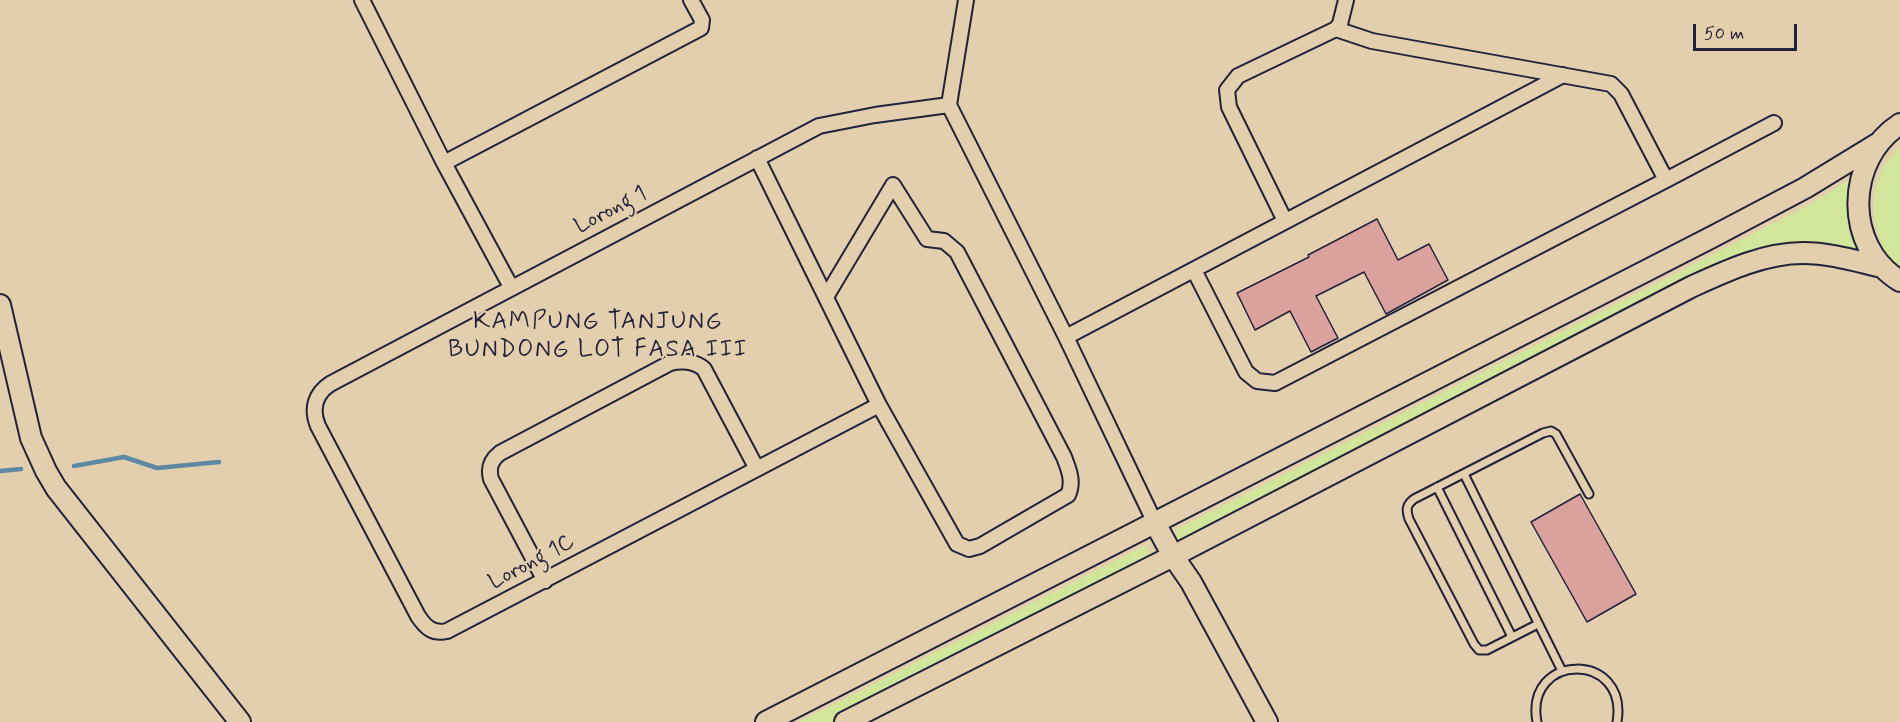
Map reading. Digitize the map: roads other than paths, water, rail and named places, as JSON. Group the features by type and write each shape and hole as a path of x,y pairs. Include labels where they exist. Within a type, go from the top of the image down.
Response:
{"main road":[{"path":"766,722 1752,216 1805,188 1877,144 1900,124"},
{"path":"1877,144 1867,160 1861,177 1858,214 1862,232 1870,249 1882,267 1900,281"},
{"path":"845,722 1173,556 1681,292 1728,270 1766,257 1802,253 1833,256 1882,267"},
{"path":"0,306 31,438 46,471 56,488 240,722"},
{"path":"1155,523 1173,556 1191,582 1267,722"}],"street":[{"path":"362,0 444,163 511,287"},
{"path":"444,163 701,28 702,20 691,0"},
{"path":"966,0 949,105 1066,337 1155,523"},
{"path":"1285,221 1229,107 1227,90 1238,76 1336,29 1340,24 1346,0"},
{"path":"1336,29 1372,41 1611,84 1618,89 1666,180"},
{"path":"1066,337 1563,75"},
{"name":"Lorong 1","path":"314,404 321,392 330,384 819,126 875,115 949,105"},
{"path":"1194,270 1246,372 1257,381 1275,383 1774,123"},
{"path":"757,158 879,405 952,539 963,548 980,546 1068,495 1071,489 1070,475 1064,457 957,252 944,241 927,240 893,185 826,297"},
{"path":"544,581 491,480 492,461 500,453 670,363 695,363 704,369 757,469"},
{"name":"Lorong 1C","path":"314,404 318,426 418,616 429,630 440,633 879,405"}],"lane":[{"path":"1538,624 1486,650 1479,650 1409,519 1408,503 1543,433 1551,431 1556,434 1589,494"},
{"path":"1464,474 1562,671"},
{"path":"1437,487 1512,637"},
{"path":"1537,722 1535,707 1538,694 1545,683 1562,671 1577,668 1588,669 1607,681 1618,700 1617,722"}],"waterway":[{"path":"74,466 124,457 157,468 219,462"},
{"path":"0,471 21,469"}],"district":[{"name":"KAMPUNG TANJUNG BUNDONG LOT FASA III","path":"598,337"}]}
